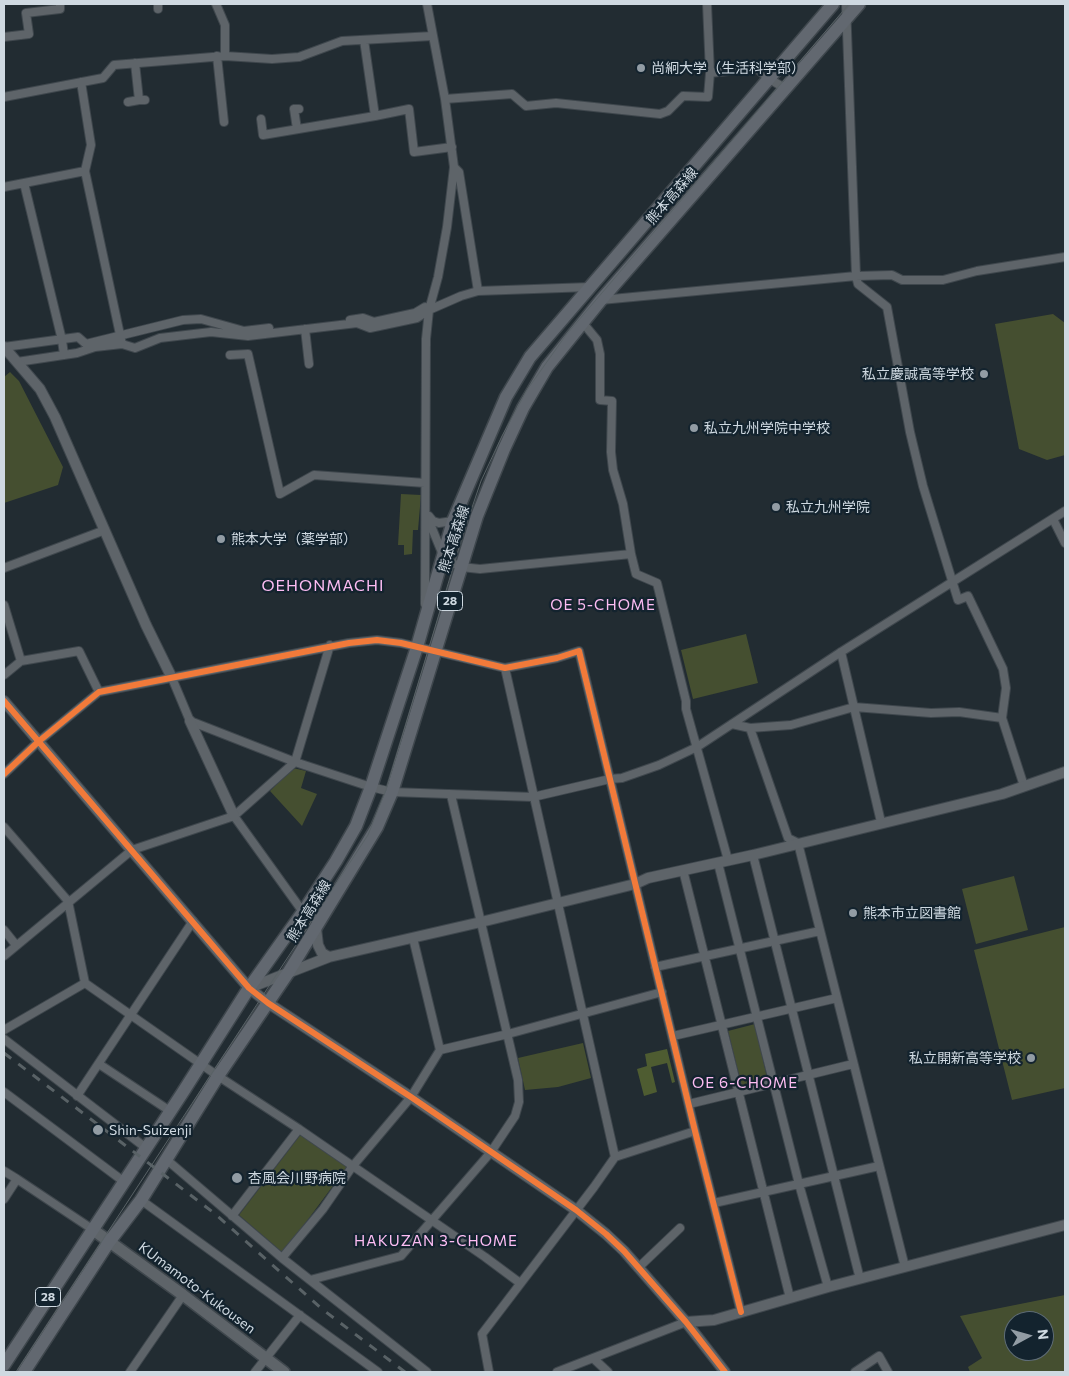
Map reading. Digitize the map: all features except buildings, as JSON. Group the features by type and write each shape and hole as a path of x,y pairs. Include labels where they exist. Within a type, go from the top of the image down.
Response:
{"main road":[{"name":"熊本高森線","path":"92,1229 249,988 336,862 356,826 371,787 417,647 453,521 506,397 530,357 833,4"},
{"name":"熊本高森線","path":"109,1242 141,1200 167,1160 218,1076 288,973 377,828 392,792 480,507 523,408 547,367 601,300 859,4"},
{"name":"KUmamoto-Kukousen","path":"92,1229 284,1372"},
{"name":"28","path":"4,1364 92,1229"},
{"name":"28","path":"24,1372 109,1242"}],"street":[{"path":"4,37 29,34 26,13 60,8 60,4"},
{"path":"216,4 225,25 221,56 224,122"},
{"path":"425,618 426,339 429,310 438,277 447,227 454,167 445,99 427,4"},
{"path":"445,99 512,94 526,106 556,103 660,114 668,111 684,96 708,97 710,73 707,4"},
{"path":"846,4 845,19 856,276 858,284 888,307 910,432 923,486 958,600 968,596 1003,669 1006,688 1002,718 1024,786"},
{"path":"4,97 103,78 114,65 221,56 272,59 299,57 342,41 433,36"},
{"path":"364,40 375,116"},
{"path":"128,102 142,100 135,63"},
{"path":"710,73 756,68 786,89"},
{"path":"81,82 90,145 85,170 122,344"},
{"path":"297,129 294,109 299,109"},
{"path":"261,119 263,135 409,109 414,152 452,147"},
{"path":"454,167 459,172 478,291"},
{"path":"4,178 5,187 85,170"},
{"path":"24,183 64,355"},
{"path":"601,300 856,276 892,275 902,280 943,280 977,271 1065,257"},
{"path":"17,362 77,353 95,347 122,344 135,348 160,338 211,332 248,336 357,323 370,328 417,318 429,310 478,291 590,287"},
{"path":"4,347 78,337 86,344 183,320 202,319 244,331 363,318 374,322 415,313 425,307 429,310"},
{"path":"583,323 597,340 600,354 600,400 612,401 611,452 613,470 623,504 636,574 657,583 686,701 686,709 697,747 740,949 799,1184 828,1287"},
{"path":"305,329 309,364"},
{"path":"4,347 40,389 55,417 146,625 234,816 303,912 318,925 318,945 322,953 329,957"},
{"path":"230,355 248,354 280,494 314,476 425,483"},
{"path":"190,721 295,762 392,792 533,796 622,778 659,765 697,747 841,652 1065,511"},
{"path":"426,512 433,521 445,523 453,521"},
{"path":"426,512 431,530 443,555 461,568 480,570 631,554"},
{"path":"1053,519 1065,543"},
{"path":"4,568 105,530"},
{"path":"4,605 21,661"},
{"path":"4,774 38,742 99,692 330,645 377,640 417,647 505,668 558,658 579,651 695,1131 742,1312"},
{"path":"4,956 68,901 132,850 234,816 295,762 330,645"},
{"path":"4,675 21,661 79,651 99,692"},
{"path":"841,652 881,822"},
{"path":"505,668 615,1157"},
{"path":"4,701 249,988 268,1003 411,1097 576,1210 606,1234 686,1322 725,1372"},
{"path":"732,724 750,728 790,725 854,707 959,712 1002,718"},
{"path":"750,728 788,838 798,843 904,1267"},
{"path":"249,988 329,957 481,922 635,884 648,878 753,855 881,822 1002,794 1065,772"},
{"path":"310,1280 401,1256 491,1152 515,1116 519,1102 518,1080 451,795"},
{"path":"4,828 68,901 85,983 520,1283"},
{"path":"753,855 860,1279"},
{"path":"683,870 790,1298"},
{"path":"77,1096 193,921"},
{"path":"4,930 16,945"},
{"path":"656,967 820,931"},
{"path":"413,938 440,1050"},
{"path":"4,1030 85,983"},
{"path":"282,1258 323,1209 352,1167 411,1097 440,1050 508,1034 662,992"},
{"path":"673,1036 837,998"},
{"path":"4,1039 146,1148"},
{"path":"98,1064 170,1111"},
{"path":"689,1104 853,1064"},
{"path":"4,1092 123,1181"},
{"path":"232,1216 299,1129"},
{"path":"489,1372 482,1334 615,1157 695,1131"},
{"path":"167,1160 282,1258 427,1372"},
{"path":"714,1204 878,1166"},
{"path":"4,1171 92,1229"},
{"path":"4,1199 17,1179"},
{"path":"141,1200 378,1372"},
{"path":"557,1372 686,1322 714,1320 828,1287 1065,1225"},
{"path":"638,1268 680,1228"},
{"path":"131,1372 183,1295"},
{"path":"255,1372 300,1315"},
{"path":"855,1372 879,1356 888,1372"},
{"path":"594,1359 608,1372"}],"green space":[{"path":"1053,314 1065,323 1065,455 1047,460 1019,449 995,324"},
{"path":"10,372 19,381 63,467 58,485 4,503 4,377"},
{"path":"401,494 421,495 418,530 413,530 412,554 404,555 404,545 398,545"},
{"path":"746,634 758,683 693,699 681,650"},
{"path":"293,768 306,771 301,788 317,794 302,826 270,791"},
{"path":"1014,876 1028,930 976,944 962,889"},
{"path":"1065,927 1065,1088 1012,1100 974,950"},
{"path":"755,1024 768,1082 742,1088 728,1031"},
{"path":"583,1043 591,1078 558,1087 525,1090 518,1058"},
{"path":"667,1049 675,1082 672,1083 667,1063 651,1067 657,1092 644,1096 637,1069 647,1066 645,1054"},
{"path":"301,1134 347,1167 283,1253 239,1215"},
{"path":"1065,1295 1065,1372 970,1372 968,1367 982,1358 960,1316"}],"tram line":[{"path":"16,1372 368,835 386,790 464,531 481,481 502,436 527,390 566,335 849,4"}],"railway":[{"path":"4,1053 214,1213 322,1309 405,1372"}],"cycle path":[{"path":"4,774 38,742 99,692 349,643 377,640 401,643 505,668 557,658 579,651 695,1131 741,1312"},
{"path":"4,701 249,988 268,1003 411,1097 576,1210 606,1234 624,1251 686,1322 725,1372"}],"place":[{"name":"尚絅大学（生活科学部）","path":"641,68"},
{"name":"私立慶誠高等学校","path":"984,374"},
{"name":"私立九州学院中学校","path":"694,428"},
{"name":"私立九州学院","path":"776,507"},
{"name":"熊本大学（薬学部）","path":"221,539"},
{"name":"熊本市立図書館","path":"853,913"},
{"name":"私立開新高等学校","path":"1031,1058"},
{"name":"Shin-Suizenji","path":"98,1130"},
{"name":"杏風会川野病院","path":"237,1178"}],"district":[{"name":"OEHONMACHI","path":"323,586"},
{"name":"OE 5-CHOME","path":"603,605"},
{"name":"OE 6-CHOME","path":"745,1083"},
{"name":"HAKUZAN 3-CHOME","path":"436,1241"}]}
